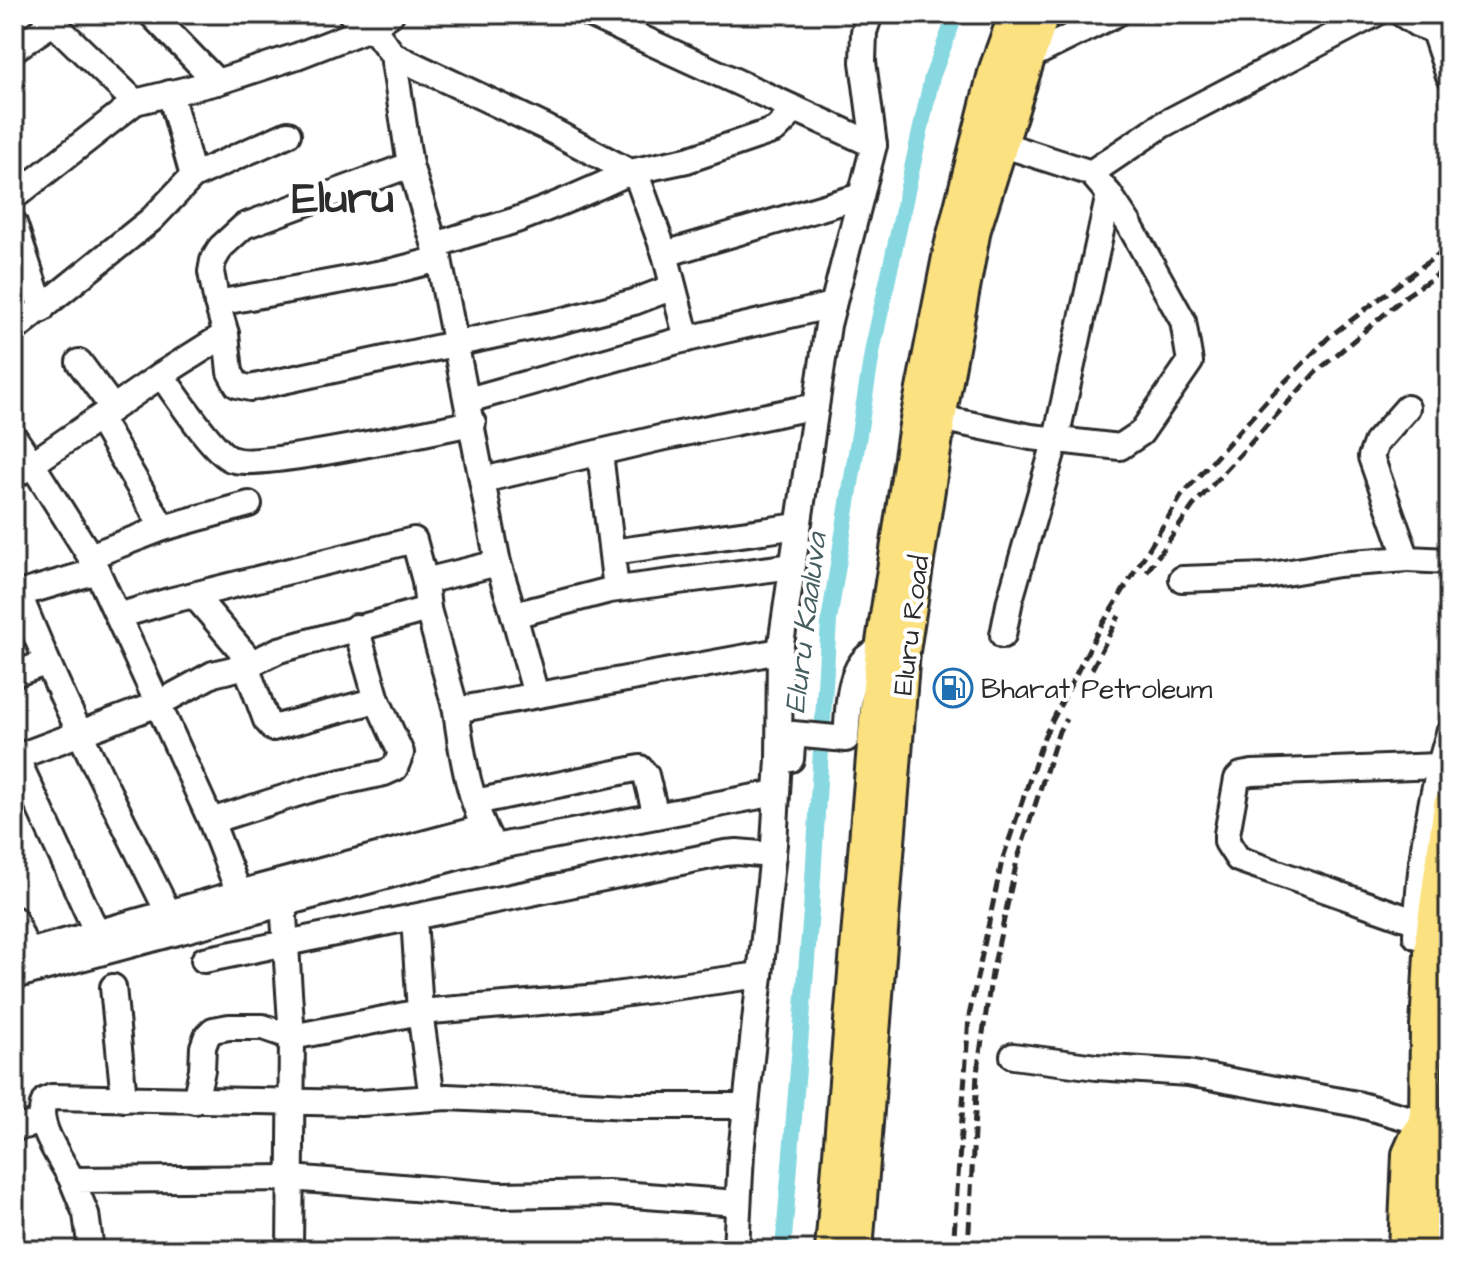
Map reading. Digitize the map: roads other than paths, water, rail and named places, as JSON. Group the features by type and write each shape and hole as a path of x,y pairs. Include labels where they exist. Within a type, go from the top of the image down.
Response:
{"main road":[{"name":"Eluru Road","path":"831,1250 915,425 950,247 995,69 1015,14"},
{"name":"Eluru Road","path":"857,1250 893,650 975,229 1043,14"},
{"path":"1404,1250 1408,1154 1425,1123 1438,1018 1431,936 1449,805"},
{"path":"1425,1123 1436,1140 1442,1194 1432,1250"}],"street":[{"path":"151,14 217,82"},
{"path":"589,14 874,145"},
{"path":"1027,58 1116,14"},
{"path":"1091,173 1162,125 1375,14"},
{"path":"1402,14 1417,24 1430,22 1449,76"},
{"path":"14,49 53,17 135,102"},
{"path":"14,197 135,102 217,82 297,56 371,18 393,55 410,165 437,252 498,563 536,695"},
{"path":"785,759 780,651 798,526 833,305 874,145 863,62 867,23"},
{"path":"393,55 545,127 630,172 639,182 665,254 687,339"},
{"path":"170,93 193,176"},
{"path":"217,303 393,271 437,252 463,234 583,195 630,172 687,160 775,130 795,110"},
{"path":"14,330 152,219 193,176 288,134"},
{"path":"940,418 1031,437 1120,447 1141,433 1190,362 1183,321 1129,224 1091,173 1001,144"},
{"path":"410,165 244,226 221,247 211,272 226,334 230,372 237,385 250,388 454,345 619,306 673,287"},
{"path":"1003,635 1056,439 1109,194"},
{"path":"665,254 861,196"},
{"path":"14,223 42,309"},
{"path":"161,375 214,446 231,460 252,461 315,453 470,411 687,339 833,305"},
{"path":"23,470 226,334"},
{"path":"79,362 163,528"},
{"path":"483,480 660,438 816,406"},
{"path":"1407,408 1376,443 1371,457 1407,559"},
{"path":"14,437 23,470 93,564 211,821 243,902"},
{"path":"600,453 616,589"},
{"path":"168,912 46,663 16,593 93,564 163,528 249,504"},
{"path":"612,552 798,526"},
{"path":"118,616 414,540 425,581 428,609 456,710 462,759 488,837"},
{"path":"1182,579 1267,576 1338,564 1407,559 1449,561"},
{"path":"425,581 498,563"},
{"path":"514,615 616,589 793,566"},
{"path":"194,595 247,657 246,666 266,720 273,728 377,700"},
{"path":"102,942 15,757 158,704 213,674 246,666 279,650 428,609"},
{"path":"211,821 315,788 395,768 401,753 377,700 356,627"},
{"path":"736,1250 737,1203 775,804 785,759 793,734 846,739 855,671 864,659 893,650"},
{"path":"456,710 780,651"},
{"path":"14,674 46,663"},
{"path":"1438,1018 1414,1007 1417,922 1426,832 1449,733"},
{"path":"1417,922 1238,859 1227,842 1227,834 1237,779 1241,775 1439,766"},
{"path":"475,802 640,768 646,775 656,816"},
{"path":"14,919 23,964 488,837 775,804"},
{"path":"204,960 285,922 488,837"},
{"path":"102,942 168,912 243,902 285,922 414,917 725,853 773,850"},
{"path":"414,917 420,1012 432,1098"},
{"path":"285,922 292,1037 290,1250"},
{"path":"195,1101 203,1047 213,1030 263,1027 292,1037 420,1012 600,997 760,975"},
{"path":"113,987 124,1099"},
{"path":"1013,1056 1096,1067 1188,1073 1357,1104 1425,1123"},
{"path":"91,1250 86,1214 43,1122 41,1108 45,1100 52,1097 361,1103 432,1098 628,1106 746,1106"},
{"path":"14,1128 43,1122"},
{"path":"72,1180 291,1178 499,1195 608,1193 737,1203"}],"waterway":[{"name":"Eluru Kaaluva","path":"783,1250 811,911 829,621 873,347 932,77 956,14"}],"railway":[{"path":"953,1250 969,1016 1002,861 1044,737 1097,633 1182,495 1329,337 1449,246"},
{"path":"1147,572 1193,506 1315,373 1407,295 1449,267"},
{"path":"1092,669 1119,616"},
{"path":"968,1250 977,1073 992,973 1017,861 1059,731 1066,719"}],"place":[{"name":"Bharat Petroleum","path":"953,688"}],"district":[{"name":"Eluru","path":"343,197"}]}
